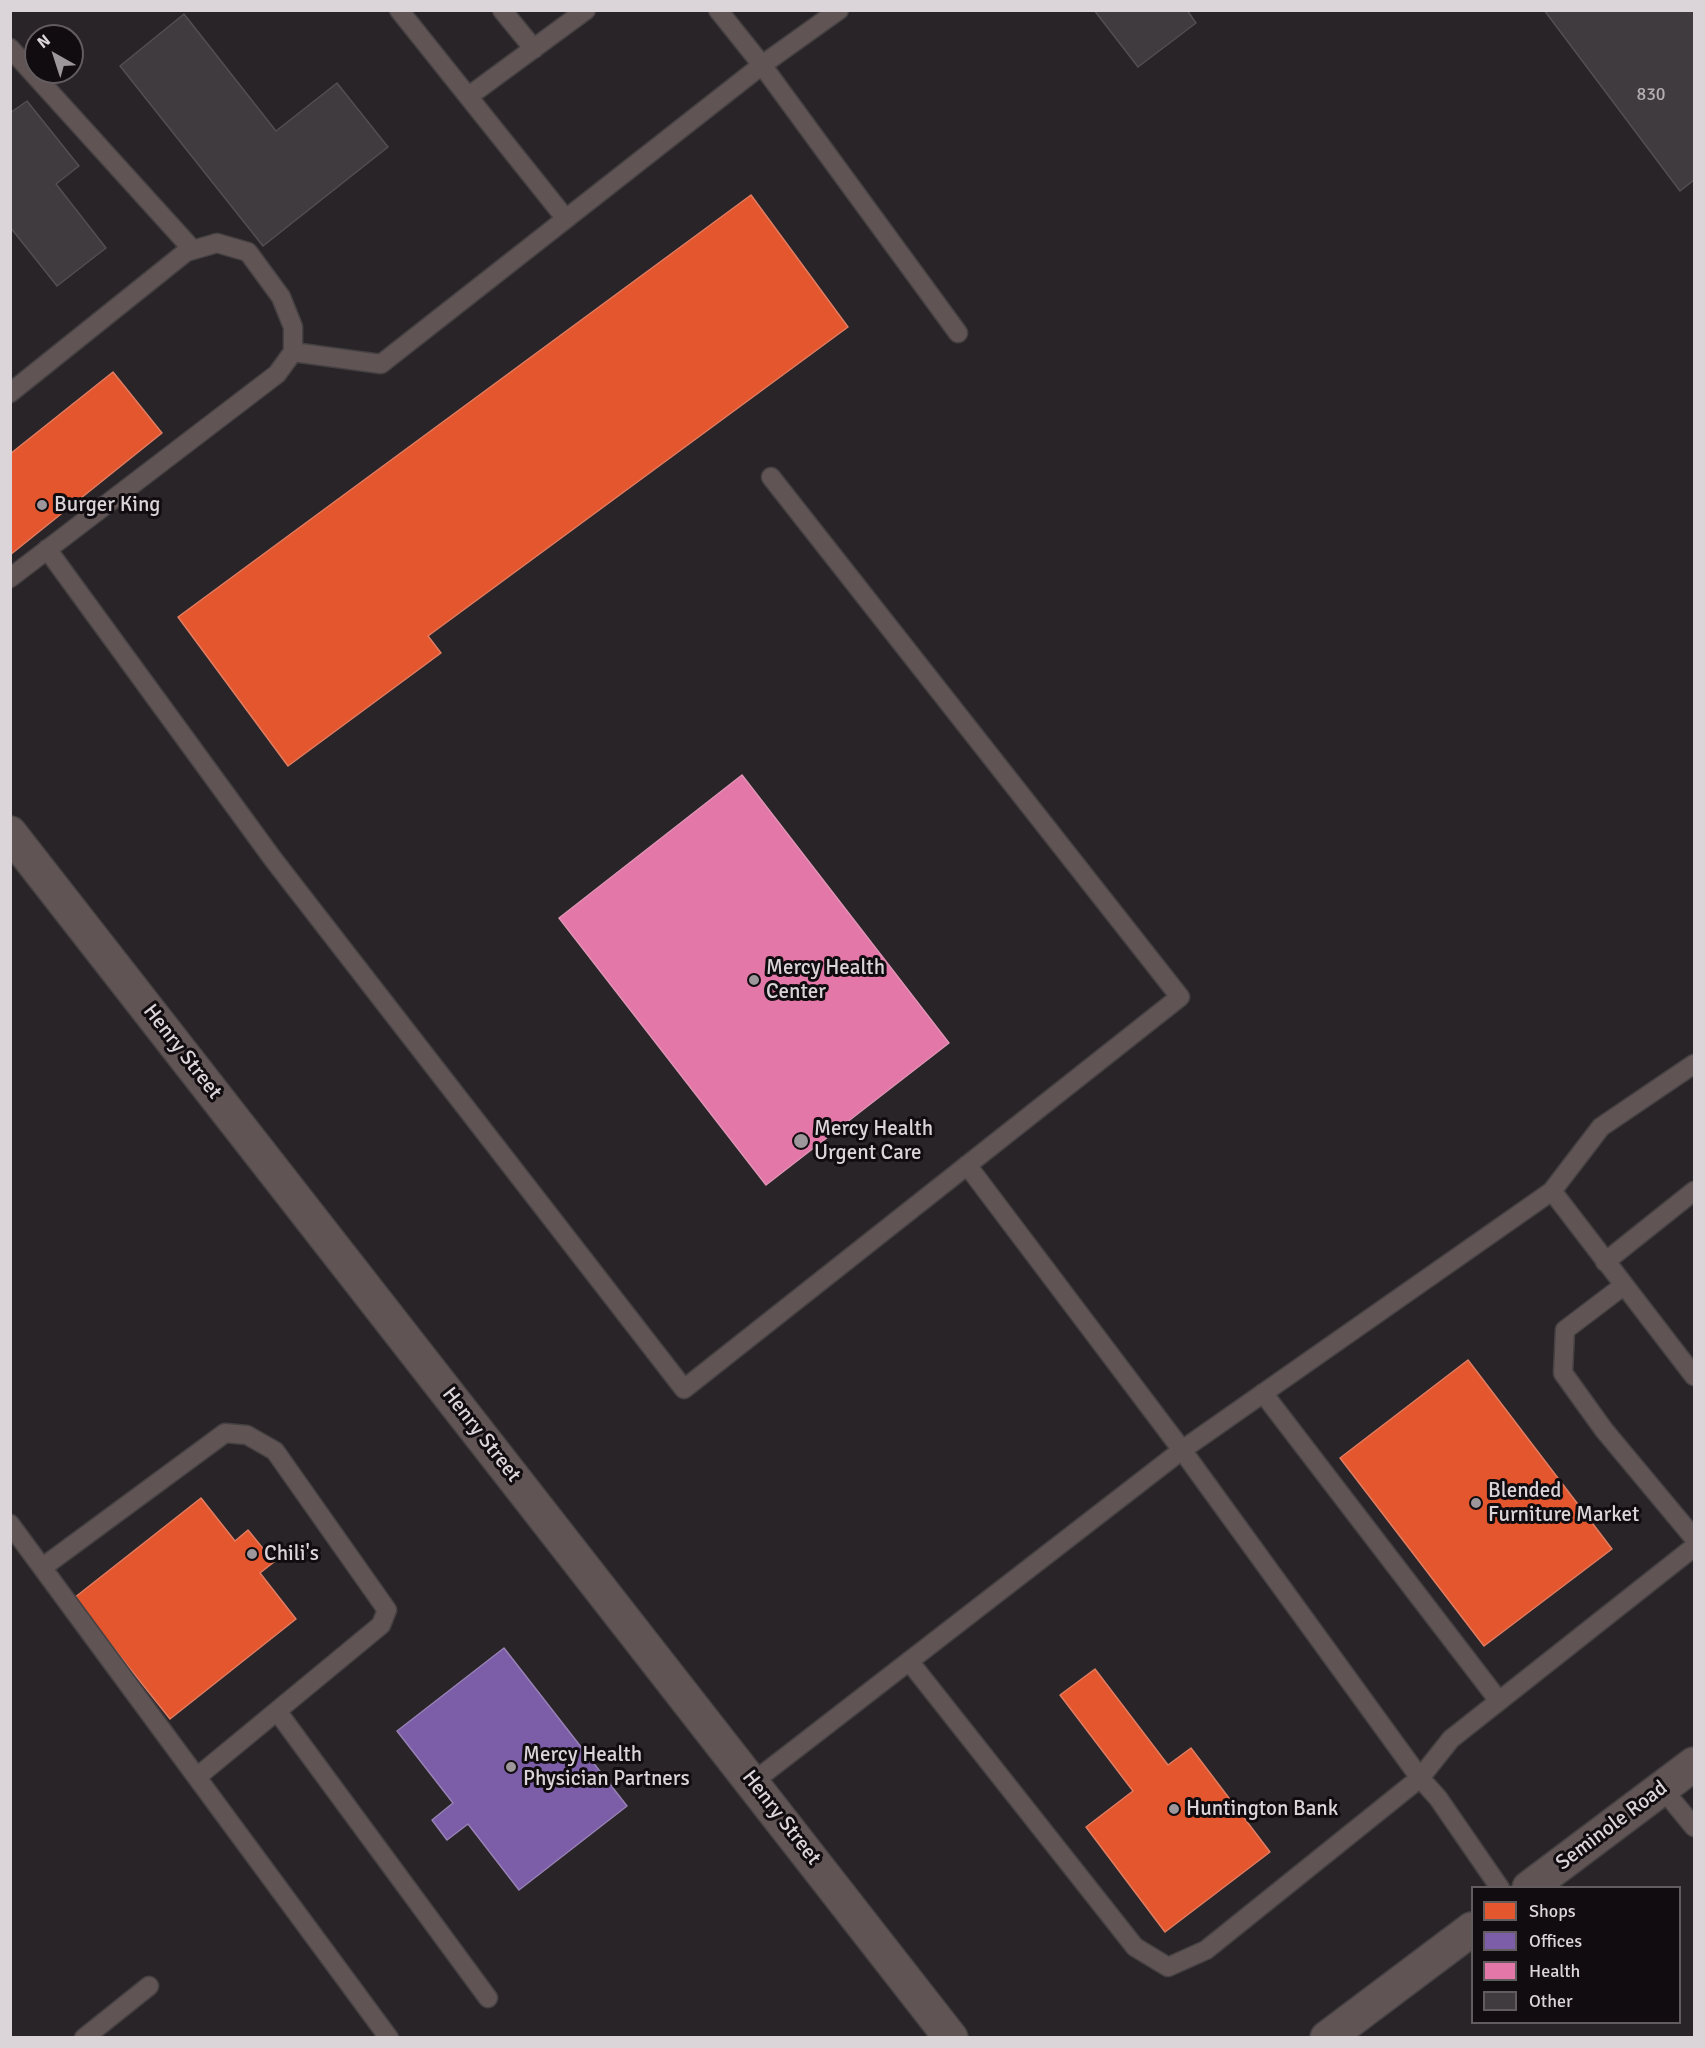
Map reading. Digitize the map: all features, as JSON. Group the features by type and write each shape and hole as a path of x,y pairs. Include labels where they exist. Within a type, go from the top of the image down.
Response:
{"street":[{"name":"Henry Street","path":"10,833 951,2037"},
{"name":"Seminole Road","path":"1530,1886 1695,1764"},
{"path":"1330,2037 1471,1931"}],"lane":[{"path":"399,10 566,219"},
{"path":"502,10 534,50"},
{"path":"469,96 586,10"},
{"path":"718,10 762,65 958,333"},
{"path":"293,352 381,364 762,65 839,10"},
{"path":"10,48 193,250"},
{"path":"10,393 186,252 217,243 248,252 281,297 293,327 293,352 277,374 10,578"},
{"path":"48,549 273,859 684,1389 1180,997 771,477"},
{"path":"753,1782 1182,1450 1552,1191 1601,1127 1695,1064"},
{"path":"967,1165 1182,1450 1420,1778 1438,1798 1499,1886"},
{"path":"1552,1191 1623,1286 1695,1376"},
{"path":"1605,1262 1695,1191"},
{"path":"1623,1286 1565,1330 1563,1373 1604,1430 1695,1538"},
{"path":"1263,1393 1499,1701"},
{"path":"43,1567 225,1433 247,1435 275,1451 387,1610 381,1625 197,1777"},
{"path":"10,1524 389,2037"},
{"path":"909,1661 1135,1947 1168,1967 1206,1950 1420,1778 1451,1739 1695,1547"},
{"path":"277,1711 488,1998"},
{"path":"1662,1788 1695,1827"},
{"path":"84,2037 149,1986"}],"building: Shops":[{"path":"751,195 848,327 428,636 441,653 288,766 178,617"},
{"name":"Burger King","path":"113,372 162,433 10,555 10,454"},
{"name":"Blended Furniture Market","path":"1468,1360 1612,1549 1484,1646 1340,1458"},
{"path":"201,1498 235,1541 248,1530 274,1562 260,1573 296,1619 170,1719 74,1598"},
{"name":"Huntington Bank","path":"1095,1669 1168,1765 1191,1748 1270,1852 1165,1932 1086,1827 1133,1791 1060,1695"}],"building: Offices":[{"name":"Mercy Health Physician Partners","path":"504,1648 627,1806 519,1890 468,1824 447,1840 432,1820 453,1803 397,1731"}],"building: Health":[{"name":"Mercy Health Center","path":"742,775 949,1043 766,1185 559,918"}],"building: Other":[{"path":"1094,10 1187,10 1196,23 1138,67"},
{"path":"1544,10 1694,10 1694,180 1680,191"},
{"path":"184,14 276,131 337,83 388,147 263,246 120,66"},
{"path":"27,101 79,166 56,184 106,248 57,286 10,227 10,113"}],"place":[{"name":"Burger King","path":"42,505"},
{"name":"Mercy Health Center","path":"754,980"},
{"name":"Mercy Health Urgent Care","path":"801,1141"},
{"name":"Blended Furniture Market","path":"1476,1503"},
{"name":"Chili's","path":"252,1554"},
{"name":"Mercy Health Physician Partners","path":"511,1767"},
{"name":"Huntington Bank","path":"1174,1809"}]}
